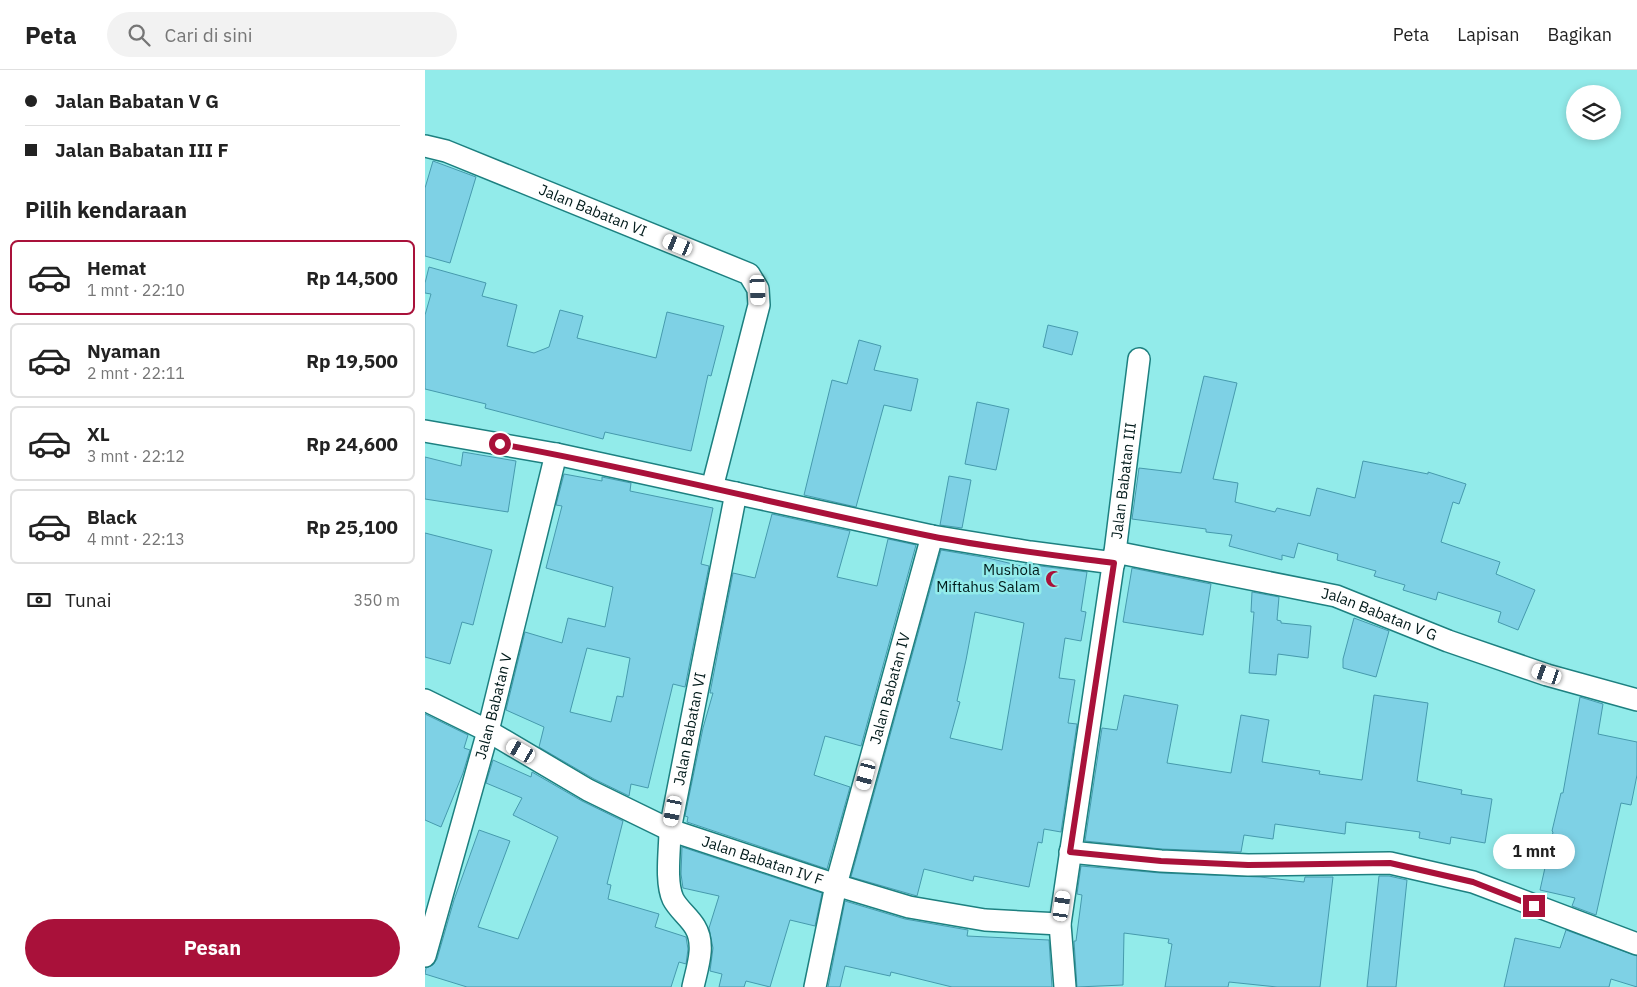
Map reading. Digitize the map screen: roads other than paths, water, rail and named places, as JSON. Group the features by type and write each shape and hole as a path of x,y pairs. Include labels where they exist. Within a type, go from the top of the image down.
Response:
{"street":[{"name":"Jalan Babatan VI","path":"425,146 446,151 749,274 758,290 759,305 712,488"},
{"name":"Jalan Babatan III","path":"1065,987 1060,924 1114,558 1139,359"},
{"name":"Jalan Babatan V G","path":"425,432 556,454 932,536 1030,552 1114,558 1336,596 1448,641 1547,674 1637,700"},
{"name":"Jalan Babatan V","path":"425,956 487,731 556,454"},
{"name":"Jalan Babatan VI","path":"693,987 700,952 699,939 696,928 673,899 670,885 670,830 736,493"},
{"name":"Jalan Babatan IV","path":"815,987 836,885 932,536"},
{"name":"Jalan Babatan IV F","path":"425,700 487,731 588,790 670,830 836,885 919,908 985,920 1060,924"},
{"path":"1070,852 1161,861 1248,865 1390,863 1473,882 1637,944"}],"place":[{"name":"Mushola Miftahus Salam","path":"1054,579"}]}
